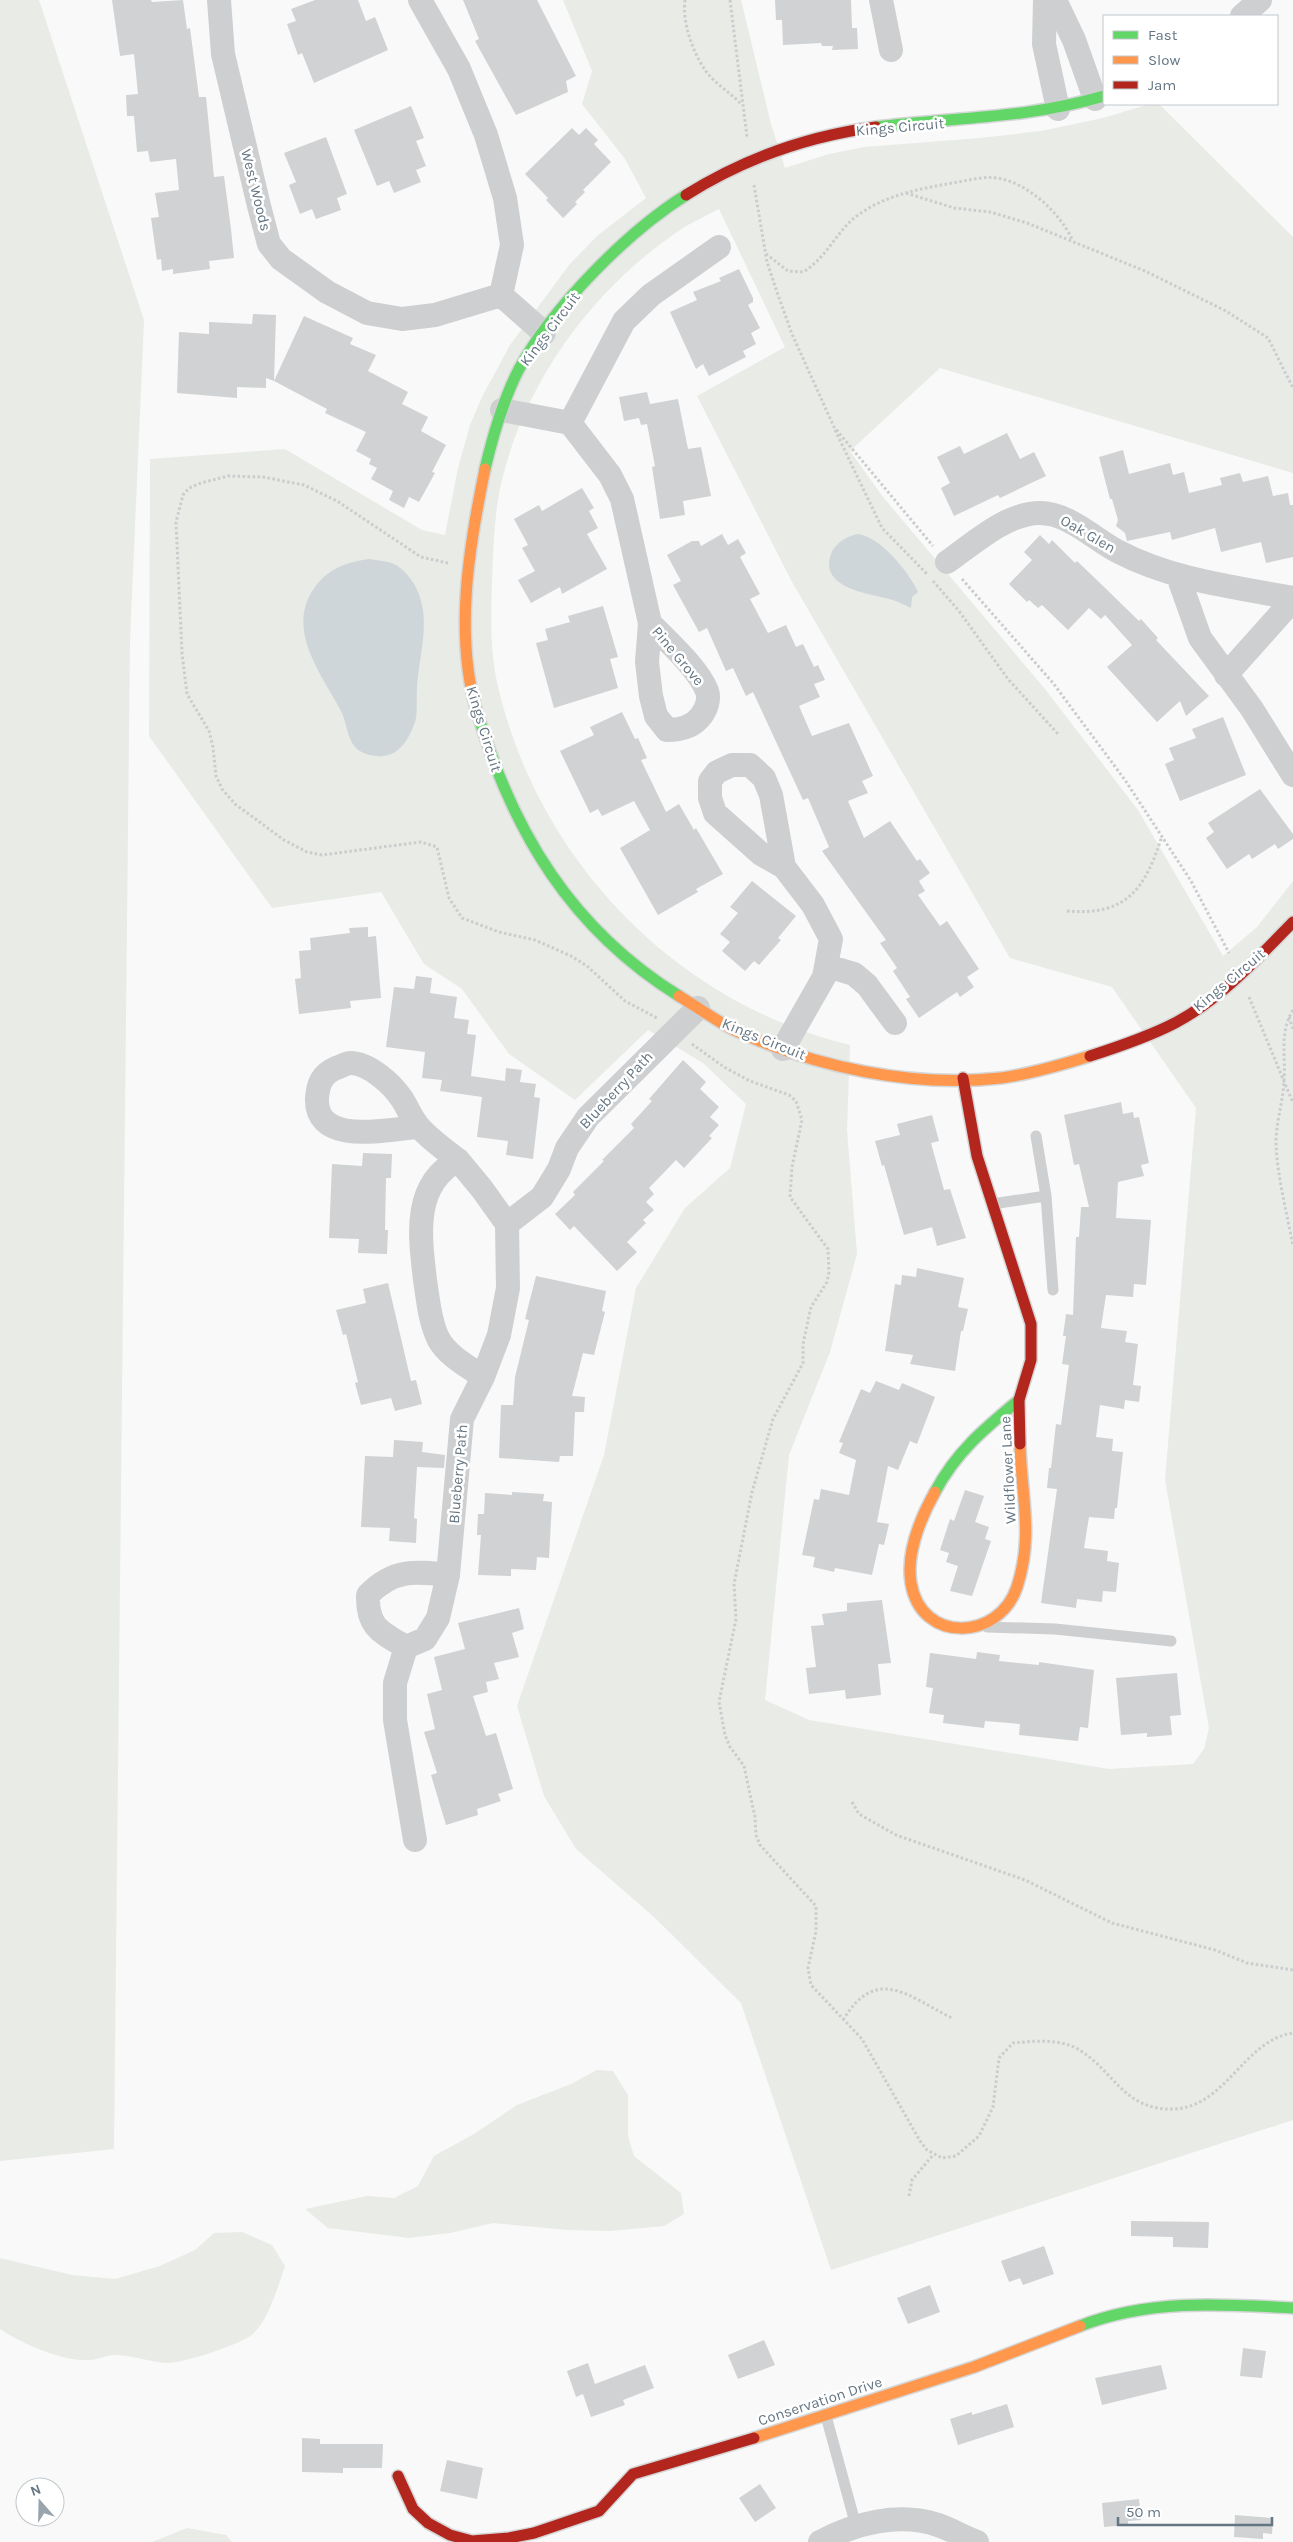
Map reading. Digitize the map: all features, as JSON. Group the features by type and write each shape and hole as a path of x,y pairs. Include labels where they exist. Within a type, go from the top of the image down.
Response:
{"street":[{"name":"West Woods","path":"219,0 223,54 259,206 269,244 281,259 327,292 367,313 402,319 435,315 501,295"},
{"path":"420,0 459,69 486,135 504,198 512,245 501,295 544,333"},
{"path":"881,0 891,50"},
{"path":"1045,0 1044,44 1058,108"},
{"path":"1055,0 1100,97"},
{"path":"1243,15 1260,0"},
{"name":"Kings Circuit","path":"1100,97 1021,116 846,131 824,136 750,162 695,189 646,224 585,283 544,333 518,370 502,410 482,482 471,561 466,638 470,681 479,722 507,799 543,865 601,936 657,983 731,1028 783,1049 854,1069 919,1078 989,1078 1040,1070 1095,1054 1176,1023 1212,999 1293,922"},
{"path":"502,410 570,423 624,322 651,295 719,247"},
{"name":"Pine Grove","path":"570,423 610,476 622,499 650,623"},
{"name":"Oak Glen","path":"947,562 1015,518 1040,513 1052,514 1067,520 1117,550 1178,576 1293,599"},
{"path":"1178,576 1200,638 1252,709 1293,775"},
{"name":"Oak Glen","path":"1226,675 1293,599"},
{"path":"783,1049 824,977 831,939 813,905 784,867"},
{"path":"827,966 854,974 867,985 895,1023"},
{"name":"Blueberry Path","path":"406,1647 425,1639 438,1618 448,1575 462,1419 483,1377 499,1334 508,1288 507,1224 542,1197 559,1169 566,1148 588,1117 698,1008"},
{"name":"Wildflower Lane","path":"963,1078 977,1156 1031,1324 1032,1360 1019,1400 1020,1462 1027,1518 1023,1563 1016,1589 1004,1610 980,1626 955,1629 936,1623 921,1607 911,1582 912,1552 926,1508 945,1473 972,1439 1019,1400"},
{"path":"418,1127 458,1160 507,1224"},
{"path":"458,1160 442,1169 426,1194 419,1232 428,1300 439,1340 451,1354 483,1377"},
{"path":"415,1840 395,1720 395,1683 406,1647 381,1632 368,1614 368,1595 381,1581 395,1576 417,1571 448,1575"},
{"name":"Conservation Drive","path":"398,2476 413,2509 428,2523 450,2535 472,2541 509,2538 534,2533 599,2511 632,2474 826,2416 974,2367 1081,2325 1128,2311 1200,2303 1293,2308"},
{"path":"820,2542 856,2526 887,2519 916,2520 938,2525 977,2542"}],"lane":[{"path":"1036,1136 1046,1196 1053,1290"},
{"path":"992,1204 1046,1196"},
{"path":"980,1626 1055,1629 1171,1641"},
{"path":"826,2416 856,2526"}],"path":[{"path":"685,0 687,25 691,41 706,71 743,106"},
{"path":"765,253 788,271 803,272 824,255 843,229 859,214 906,192 967,180 998,178 1019,186 1048,207 1058,217 1072,240"},
{"path":"906,192 954,208 1009,217 1072,240 1145,271 1253,327 1268,338 1274,346 1293,388"},
{"path":"834,427 846,458 882,528 955,606 1008,679 1058,734"},
{"path":"471,561 444,563 421,557 337,501 304,485 244,474 213,478 189,488 183,495 176,522 182,652 187,694 209,731 214,747 216,776 222,789 235,804 260,820 284,840 307,852 322,855 421,842 437,847 449,898 462,918 499,932 535,940 571,956 587,966 625,1001 674,1030 724,1067 750,1081 789,1095 796,1101 802,1120 792,1167 790,1197 828,1249 827,1282 811,1307 803,1344 803,1363 773,1419 752,1492 734,1584 736,1619 719,1702 725,1735 730,1747 744,1766 755,1817 756,1835 760,1845 816,1906 816,1931 808,1968 811,1985 862,2039 920,2141 932,2155 942,2158 956,2156 979,2136 992,2108 999,2058 1013,2043 1039,2041 1069,2046 1080,2050 1124,2092 1137,2101 1148,2107 1175,2109 1193,2106 1210,2096 1272,2040 1293,2033"},
{"path":"1067,911 1098,912 1120,904 1141,883 1155,858 1162,836"},
{"path":"1293,1010 1289,1017 1283,1041 1284,1082 1279,1108 1276,1143 1293,1246"},
{"path":"1289,1017 1293,1029"},
{"path":"852,1802 859,1814 896,1835 1025,1880 1112,1923 1215,1950 1247,1963 1293,1970"},
{"path":"843,2020 857,2000 876,1989 905,1992 952,2018"},
{"path":"909,2196 912,2180 932,2155"}],"shaded area":[{"path":"0,0 39,0 144,320 130,641 114,2149 0,2161"},
{"path":"563,0 741,0 771,124 785,168 829,154 864,147 1041,131 1103,118 1147,105 1160,105 1293,237 1293,473 940,368 850,451 883,497 1045,689 1138,810 1223,956 1257,927 1293,881 1293,2120 831,2270 741,2003 655,1918 576,1849 544,1796 517,1706 604,1455 636,1288 685,1208 730,1168 746,1104 703,1063 648,1030 575,1100 509,1054 462,989 424,964 381,892 272,908 149,736 150,459 285,449 422,530 445,535 458,468 470,425 482,397 510,345 569,265 597,236 646,198 625,159 582,104 592,71","holes":["719,209 785,347 697,396 791,580 1010,958 1112,987 1196,1108 1165,1480 1209,1728 1204,1749 1193,1764 1109,1769 809,1720 765,1700 789,1455 830,1352 857,1254 847,1130 850,1045 786,1025 726,995 672,958 622,914 580,863 544,807 516,746 497,682 492,645 491,607 497,505 513,443 528,406 546,372 568,338 620,279 649,253 685,227"]},
{"path":"857,534 875,541 901,565 918,592 912,597 911,608 893,600 850,588 840,583 833,576 829,566 833,550 841,541"},
{"path":"370,559 393,564 407,575 419,594 424,615 415,722 404,744 389,755 383,756 364,753 352,743 342,714 315,665 304,634 303,618 307,602 320,580 339,567"},
{"path":"597,2070 613,2071 628,2095 628,2136 634,2156 681,2193 684,2214 664,2226 610,2231 567,2230 493,2223 450,2233 409,2238 328,2228 305,2209 367,2196 394,2198 418,2186 434,2156 474,2134 517,2105 571,2084"},
{"path":"242,2232 272,2245 285,2266 272,2302 259,2328 247,2338 225,2348 197,2357 167,2363 118,2355 110,2355 92,2360 78,2360 42,2350 0,2329 0,2258 72,2275 115,2279 160,2266 195,2250 214,2233"},
{"path":"187,2528 226,2535 232,2542 152,2542"}],"building":[{"path":"112,0 151,0 152,2 183,0 187,29 190,28 199,97 206,97 214,177 224,176 234,258 209,261 210,269 173,274 173,269 162,271 161,259 157,260 151,218 159,217 155,193 179,190 176,159 150,162 148,151 137,152 134,116 127,116 126,95 138,94 134,54 120,56"},
{"path":"315,0 358,0 366,21 375,17 388,50 314,83 302,53 298,55 287,24 296,21 291,9"},
{"path":"463,0 537,0 576,76 566,81 568,92 516,115 475,41 479,39"},
{"path":"775,0 851,0 852,28 857,28 858,49 832,50 833,46 822,46 821,43 783,45 782,20 776,20"},
{"path":"411,106 424,138 416,141 426,166 416,170 421,182 394,193 389,181 377,186 354,130"},
{"path":"572,128 579,135 586,128 598,140 594,144 611,162 583,190 585,192 575,202 577,204 563,218 546,200 548,198 525,174"},
{"path":"326,137 347,194 337,198 341,210 316,219 312,209 300,214 289,185 296,182 284,153"},
{"path":"739,269 753,298 753,302 748,305 760,328 751,333 756,344 743,351 746,357 709,376 703,364 696,369 670,312 697,300 693,292 721,281 719,278"},
{"path":"253,314 276,315 274,381 266,378 266,388 237,387 237,398 177,393 179,332 209,334 209,322 252,324"},
{"path":"304,316 353,338 350,344 376,355 368,371 408,392 402,404 428,417 421,431 446,445 432,472 435,473 419,502 409,497 404,508 389,500 393,491 371,479 377,468 369,464 371,459 356,451 366,432 325,413 327,409 274,381"},
{"path":"647,392 650,404 678,399 688,449 701,447 711,496 683,501 685,515 660,519 652,467 655,466 647,424 641,425 639,418 624,421 619,397"},
{"path":"1007,433 1020,459 1034,452 1046,476 1000,498 998,495 954,516 941,488 950,483 937,457 960,446 964,454"},
{"path":"1123,450 1129,474 1170,463 1173,475 1184,472 1189,493 1222,485 1220,478 1240,473 1243,482 1268,476 1273,496 1288,493 1290,505 1293,505 1293,557 1266,563 1261,542 1221,552 1215,528 1172,540 1170,532 1127,541 1125,533 1116,526 1118,520 1112,499 1110,499 1099,457"},
{"path":"582,488 594,508 589,511 598,528 587,534 607,569 562,594 560,587 531,603 518,580 535,571 522,548 528,545 514,519 539,505 542,511"},
{"path":"722,534 728,545 738,539 746,553 740,557 760,594 750,599 768,633 786,625 796,647 803,644 814,667 818,665 825,680 814,684 820,697 799,706 812,736 849,723 873,776 862,781 868,793 848,801 864,838 890,821 917,861 920,859 930,873 919,881 925,891 918,895 940,926 947,921 979,969 967,977 974,987 960,997 957,992 919,1018 906,999 910,997 893,971 897,968 880,943 886,940 822,851 829,847 808,798 803,800 753,692 746,696 733,668 726,671 707,628 699,632 673,585 681,581 667,555 692,541 699,541 701,546"},
{"path":"1040,535 1049,544 1052,540 1075,563 1077,561 1139,621 1141,619 1158,638 1156,640 1209,696 1186,716 1180,701 1157,722 1107,667 1132,645 1105,615 1101,619 1089,608 1068,630 1042,605 1038,608 1029,600 1027,602 1009,584 1032,560 1024,552"},
{"path":"603,606 618,657 610,659 618,688 554,708 536,643 548,640 545,629 570,622 568,616"},
{"path":"622,712 635,739 638,738 647,758 641,760 666,812 679,804 694,830 696,828 723,874 696,889 698,892 658,915 620,848 650,830 634,801 602,816 598,809 590,813 560,751 594,735 590,727"},
{"path":"1223,717 1246,775 1180,801 1165,764 1174,760 1169,748 1196,738 1192,729"},
{"path":"1260,789 1293,834 1293,839 1278,849 1275,844 1252,859 1249,854 1227,869 1206,838 1214,832 1208,823"},
{"path":"752,881 796,916 778,938 781,940 759,965 754,961 745,971 722,951 730,942 720,934 738,913 730,907"},
{"path":"368,927 368,937 376,936 381,998 350,1001 351,1008 299,1014 295,979 301,978 299,951 311,950 310,938 350,933 349,928"},
{"path":"416,976 432,978 430,993 457,997 454,1018 469,1020 467,1034 476,1035 471,1076 505,1081 506,1068 522,1070 520,1082 536,1084 534,1097 540,1098 533,1159 506,1155 508,1141 477,1137 482,1097 440,1091 442,1080 422,1078 425,1052 386,1047 394,987 414,989"},
{"path":"683,1060 706,1082 700,1089 719,1107 710,1117 719,1125 709,1136 712,1138 684,1168 676,1160 649,1188 654,1194 646,1202 654,1210 643,1220 646,1223 627,1242 637,1252 617,1271 574,1226 570,1230 555,1214 575,1195 573,1192 604,1161 602,1160 634,1128 631,1124 652,1101 649,1099"},
{"path":"1121,1102 1123,1114 1133,1112 1134,1118 1139,1117 1149,1163 1141,1165 1144,1176 1118,1182 1116,1218 1151,1220 1146,1285 1134,1284 1133,1297 1106,1295 1101,1328 1127,1331 1125,1342 1138,1344 1133,1385 1141,1386 1139,1402 1125,1400 1124,1409 1100,1405 1096,1437 1113,1439 1112,1451 1123,1452 1117,1508 1115,1508 1114,1519 1089,1517 1084,1548 1108,1551 1107,1561 1119,1563 1116,1592 1103,1591 1102,1602 1077,1599 1076,1608 1041,1603 1057,1489 1047,1488 1049,1468 1051,1468 1056,1424 1061,1425 1069,1365 1062,1364 1066,1336 1063,1336 1066,1314 1073,1315 1076,1237 1079,1237 1081,1207 1089,1207 1079,1164 1074,1165 1064,1115"},
{"path":"932,1115 939,1141 931,1143 944,1190 950,1189 966,1238 937,1246 932,1227 904,1235 884,1165 882,1166 875,1141 900,1135 897,1124"},
{"path":"363,1153 392,1154 391,1178 386,1178 385,1230 388,1230 387,1254 358,1253 359,1239 329,1238 332,1164 362,1166"},
{"path":"917,1268 964,1278 958,1307 968,1309 963,1331 961,1331 955,1371 910,1364 913,1355 885,1351 895,1284 901,1285 902,1275 916,1277"},
{"path":"536,1276 606,1291 602,1311 605,1312 594,1355 583,1353 572,1396 585,1397 584,1412 575,1412 573,1456 560,1456 559,1462 499,1458 501,1405 513,1405 515,1377 529,1320 525,1319"},
{"path":"388,1283 411,1381 416,1380 422,1404 395,1411 391,1398 361,1405 355,1383 358,1382 346,1334 343,1335 336,1310 366,1303 363,1289"},
{"path":"876,1381 899,1390 902,1383 935,1397 917,1444 910,1441 898,1470 888,1466 877,1522 889,1524 884,1545 879,1544 872,1575 835,1568 834,1572 813,1567 815,1557 802,1555 814,1499 819,1500 821,1489 849,1495 856,1460 839,1453 843,1443 839,1442 861,1389 870,1393"},
{"path":"394,1440 423,1442 422,1452 445,1455 444,1468 417,1467 414,1518 417,1519 416,1543 389,1541 390,1528 361,1527 365,1456 393,1457"},
{"path":"965,1490 984,1496 975,1522 989,1527 985,1539 991,1541 972,1596 950,1591 958,1566 946,1562 949,1553 940,1550 950,1519 954,1521"},
{"path":"512,1492 544,1494 543,1501 552,1502 549,1558 537,1557 536,1570 511,1569 511,1576 478,1575 481,1535 477,1535 478,1514 484,1514 485,1493 512,1495"},
{"path":"882,1600 891,1663 878,1664 881,1695 846,1699 845,1690 809,1694 806,1668 816,1667 811,1626 824,1625 822,1614 847,1611 847,1603"},
{"path":"519,1608 524,1629 512,1633 519,1657 494,1663 499,1679 486,1682 488,1692 473,1696 486,1736 496,1733 513,1789 498,1794 501,1801 477,1809 478,1815 446,1825 431,1775 437,1773 424,1732 435,1729 427,1694 442,1690 434,1657 465,1649 458,1623"},
{"path":"977,1652 1000,1655 999,1661 1039,1665 1039,1662 1094,1670 1088,1728 1080,1727 1078,1741 1019,1735 1020,1724 985,1721 984,1728 943,1723 944,1715 929,1713 933,1688 926,1687 930,1653 976,1659"},
{"path":"1177,1673 1181,1715 1170,1716 1172,1735 1147,1737 1147,1733 1121,1735 1116,1678"},
{"path":"1131,2221 1209,2222 1208,2248 1173,2247 1173,2237 1131,2236"},
{"path":"1044,2246 1054,2274 1023,2285 1020,2278 1009,2282 1001,2261"},
{"path":"930,2285 940,2312 908,2324 897,2298"},
{"path":"764,2340 775,2365 738,2379 728,2355"},
{"path":"1243,2348 1266,2351 1262,2378 1240,2376"},
{"path":"588,2363 595,2384 645,2365 654,2388 623,2400 625,2405 591,2417 583,2394 576,2397 567,2371"},
{"path":"1161,2365 1167,2389 1102,2405 1095,2378"},
{"path":"1007,2404 1014,2427 958,2445 950,2419 972,2412 972,2415"},
{"path":"302,2438 320,2439 320,2444 383,2444 382,2468 343,2468 343,2473 302,2472"},
{"path":"447,2460 483,2468 477,2499 440,2491"},
{"path":"760,2484 776,2508 755,2522 739,2498"},
{"path":"1139,2499 1141,2520 1128,2521 1128,2525 1104,2527 1102,2503"},
{"path":"1235,2515 1273,2518 1272,2534 1263,2533 1263,2539 1234,2537"}],"traffic: fast":[{"path":"876,127 1018,113 1075,104 1103,96"},
{"path":"485,469 491,443 513,381 534,345 551,321 571,296 616,250 640,229 686,195"},
{"path":"477,712 509,798 528,837 551,874 577,908 607,940 641,969 679,996"},
{"path":"935,1492 952,1465 972,1442 1019,1400"},
{"path":"1080,2326 1106,2317 1159,2307 1239,2305 1293,2308"}],"traffic: slow":[{"path":"477,712 470,683 466,652 466,590 469,559 485,469"},
{"path":"679,996 734,1030 765,1043 797,1055 864,1072 933,1080 1001,1078 1035,1072 1090,1056"},
{"path":"935,1492 916,1536 911,1560 911,1583 918,1603 929,1617 944,1625 961,1628 978,1626 994,1618 1008,1605 1017,1587 1022,1568 1026,1532 1020,1444"},
{"path":"754,2438 974,2367 1080,2326"}],"traffic: jam":[{"path":"686,195 731,170 778,150 826,136 876,127"},
{"path":"1090,1056 1154,1033 1192,1013 1238,977 1293,922"},
{"path":"963,1078 977,1156 1031,1324 1031,1360 1019,1400 1020,1444"},
{"path":"398,2476 413,2509 428,2523 450,2535 472,2541 509,2538 534,2533 599,2511 633,2474 754,2438"}]}
